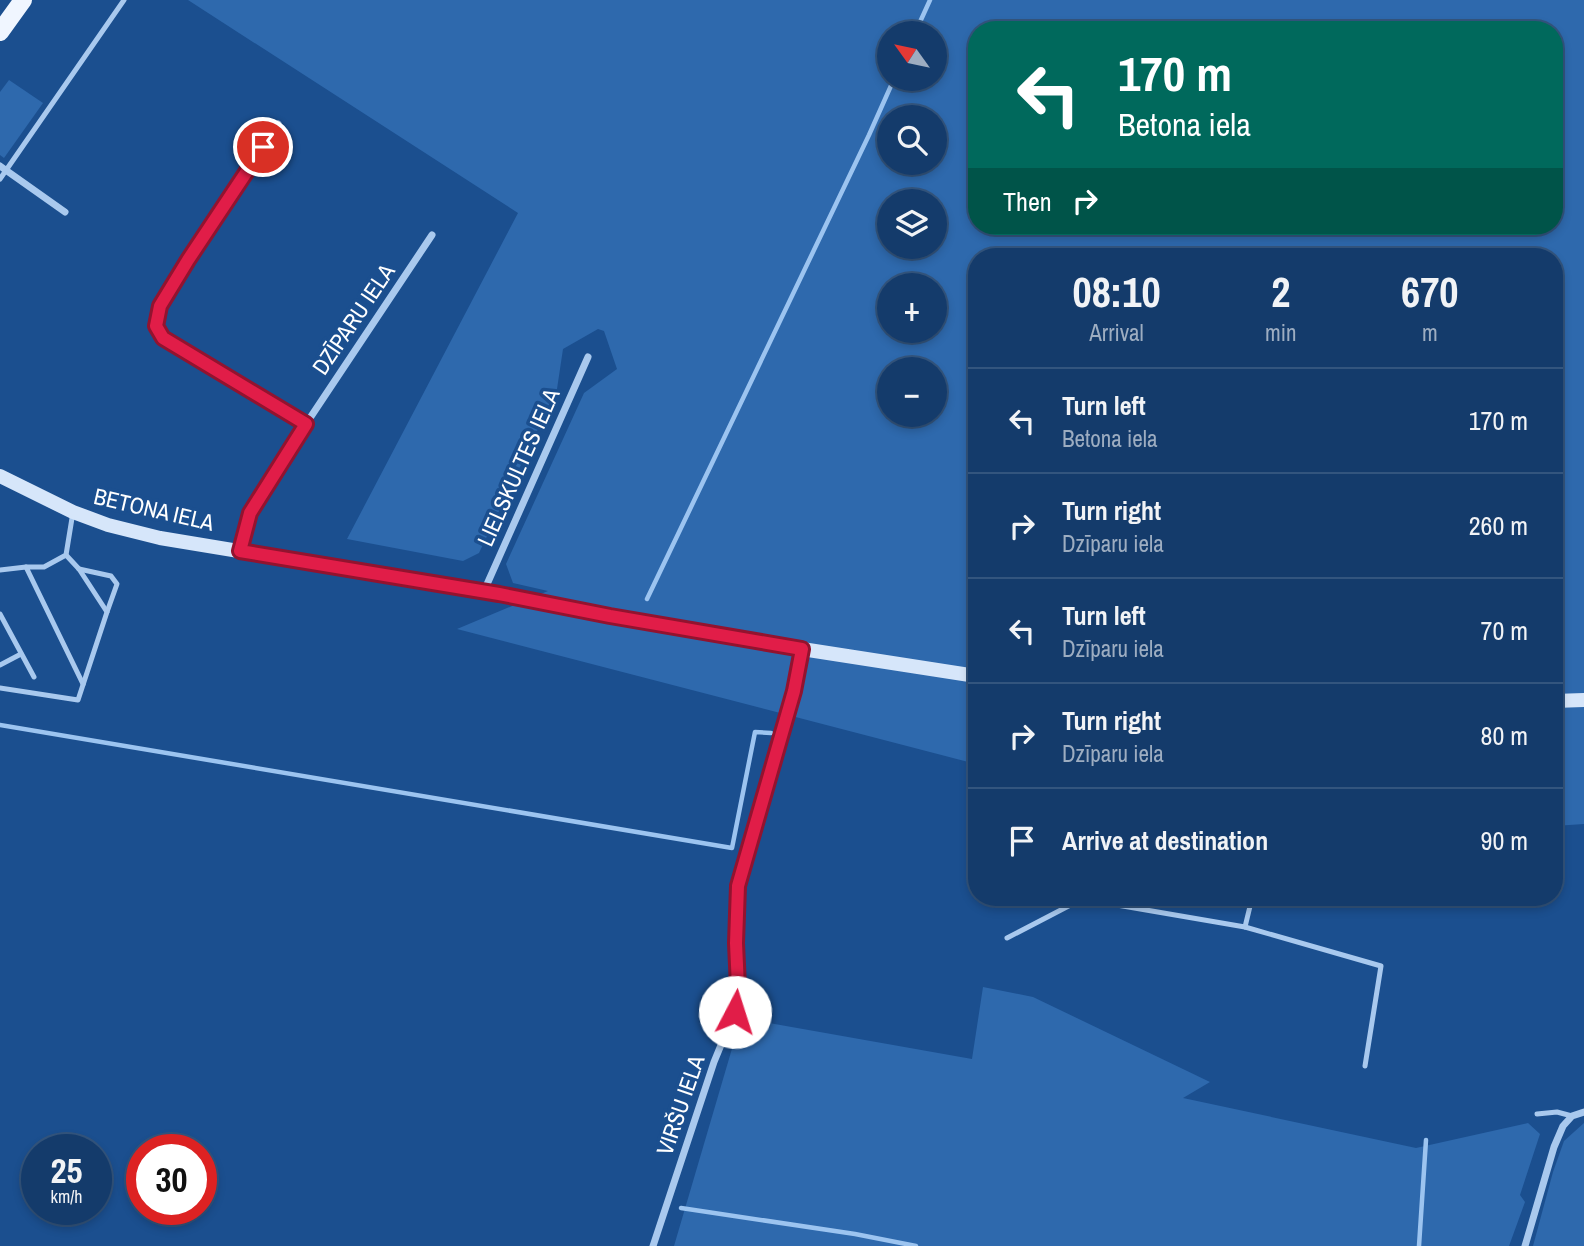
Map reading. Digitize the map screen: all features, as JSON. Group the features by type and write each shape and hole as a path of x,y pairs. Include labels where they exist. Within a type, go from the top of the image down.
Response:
{"main road":[{"path":"0,32 23,0"},
{"name":"BETONA IELA","path":"0,476 73,512 108,525 160,538 802,649 968,675"},
{"path":"1563,701 1584,700"}],"street":[{"path":"278,124 181,271 160,306 156,326 163,338 306,424"},
{"path":"3,168 65,212"},
{"name":"DZĪPARU IELA","path":"240,551 250,513 432,235"},
{"name":"LIELSKULTES IELA","path":"484,592 589,357"},
{"name":"VIRŠU IELA","path":"653,1246 714,1062 735,1012 738,987 738,886 794,691 802,649"},
{"path":"1525,1246 1553,1147 1563,1126 1572,1116 1584,1112"}],"lane":[{"path":"0,179 3,168 124,0"},
{"path":"66,555 73,512"},
{"path":"0,570 44,567 66,555"},
{"path":"66,555 79,569 107,612"},
{"path":"26,567 83,684"},
{"path":"0,688 78,700 117,584 110,576 79,569"},
{"path":"0,614 34,677"},
{"path":"0,665 21,654"},
{"path":"1007,938 1069,906"},
{"path":"1123,906 1245,927 1381,966 1364,1066"},
{"path":"1245,927 1250,906"},
{"path":"1538,1114 1557,1112 1572,1116"}],"shaded area":[{"path":"188,0 1584,0 1584,824 1563,825 1563,248 968,248 968,762 457,629 548,591 513,583 506,564 584,393 617,369 604,331 598,329 563,349 557,389 479,553 463,561 347,539 518,213"},
{"path":"9,80 43,103 4,158 0,155 0,92"},
{"path":"983,987 1033,997 1210,1082 1183,1098 1416,1148 1528,1123 1540,1134 1520,1195 1525,1202 1509,1246 674,1246 741,1018 972,1059"},
{"path":"1584,1123 1584,1246 1533,1246 1564,1141"}],"waterway":[{"path":"920,21 930,0"},
{"path":"647,599 889,91"},
{"path":"0,725 732,848 755,732 771,733"},
{"path":"1419,1246 1426,1140"},
{"path":"681,1208 855,1234 916,1246"}],"route":[{"path":"263,147 160,306 156,326 163,338 306,424 250,513 240,551 499,594 802,649 794,691 738,886 738,987 735,1012"}]}
